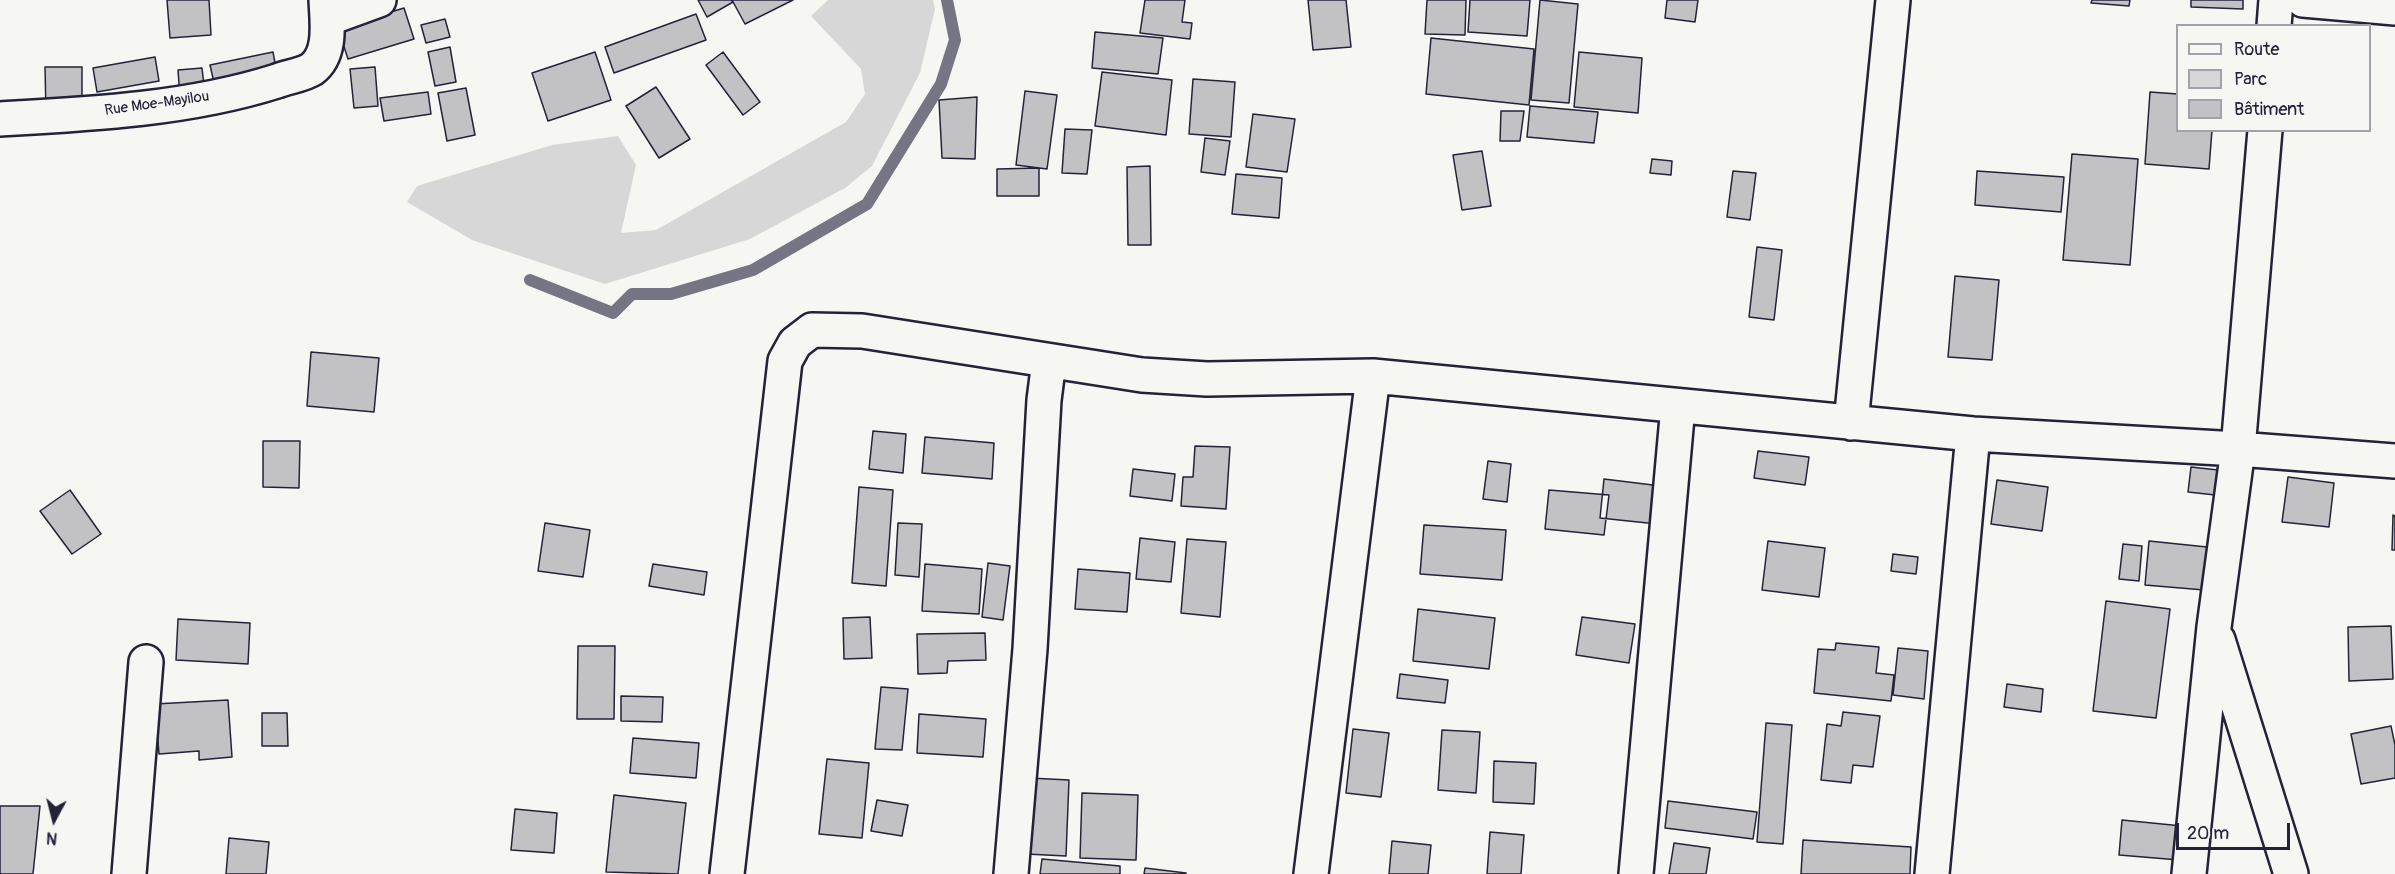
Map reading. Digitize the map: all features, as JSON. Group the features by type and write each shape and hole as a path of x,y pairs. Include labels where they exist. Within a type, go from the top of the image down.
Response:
{"street":[{"path":"326,10 380,0"},
{"path":"1851,423 1893,0"},
{"path":"2274,24 2276,0"},
{"path":"2303,0 2395,8"},
{"name":"Rue Moe-Mayilou","path":"0,119 134,109 251,89 312,70 322,57 325,48 326,10"},
{"path":"2189,874 2214,627 2238,449 2265,132"},
{"path":"727,874 785,361 795,343 812,330 862,331 1142,375 1207,379 1373,376 1973,434 2238,449 2395,461"},
{"path":"1011,874 1030,649 1044,400 1049,361"},
{"path":"1311,874 1373,376"},
{"path":"1635,874 1678,406"},
{"path":"1932,874 1973,434"},
{"path":"2214,627 2291,874"},
{"path":"129,874 146,663"}],"green space":[{"path":"828,0 933,0 935,9 920,73 872,166 845,188 750,239 605,284 472,240 407,202 417,186 552,145 618,136 636,165 621,233 656,230 846,122 865,94 861,69 811,16"}],"building":[{"path":"167,0 209,0 211,35 170,38"},
{"path":"698,0 731,0 733,2 707,17"},
{"path":"732,0 793,0 745,24"},
{"path":"1145,0 1185,0 1182,22 1192,23 1190,39 1140,33"},
{"path":"1308,0 1346,0 1351,47 1313,50"},
{"path":"1427,0 1466,0 1465,35 1425,34"},
{"path":"1470,0 1530,0 1527,36 1468,32"},
{"path":"1540,0 1578,4 1569,103 1531,100"},
{"path":"1667,0 1698,0 1695,22 1665,18"},
{"path":"2092,0 2130,0 2129,6 2091,3"},
{"path":"2191,0 2243,0 2243,9 2191,7"},
{"path":"404,8 414,39 348,59 338,28"},
{"path":"696,14 706,40 614,73 605,47"},
{"path":"445,19 450,37 426,43 421,25"},
{"path":"1095,32 1163,38 1158,74 1092,68"},
{"path":"1431,38 1534,49 1529,105 1426,94"},
{"path":"450,47 456,82 435,86 428,52"},
{"path":"273,52 277,74 215,87 210,65"},
{"path":"595,52 611,100 548,121 532,73"},
{"path":"723,52 760,102 743,115 706,65"},
{"path":"1579,52 1642,58 1638,113 1574,107"},
{"path":"155,57 159,81 97,92 93,68"},
{"path":"45,67 82,67 82,111 46,113"},
{"path":"375,67 378,106 354,108 350,69"},
{"path":"202,68 205,95 180,97 178,70"},
{"path":"1102,72 1172,80 1166,135 1095,126"},
{"path":"1193,79 1235,82 1231,137 1189,134"},
{"path":"656,87 690,139 659,158 626,106"},
{"path":"466,88 475,135 447,141 438,93"},
{"path":"1025,91 1057,95 1047,169 1016,165"},
{"path":"428,92 431,114 384,121 380,98"},
{"path":"2150,92 2176,94 2176,132 2212,132 2209,169 2145,164"},
{"path":"977,97 975,159 942,158 939,100"},
{"path":"1530,106 1598,112 1594,143 1527,137"},
{"path":"1501,111 1524,111 1520,141 1500,141"},
{"path":"1253,114 1295,119 1287,172 1246,167"},
{"path":"1065,129 1092,130 1087,174 1062,173"},
{"path":"1205,138 1230,141 1225,175 1201,172"},
{"path":"1482,151 1491,206 1462,210 1453,155"},
{"path":"2072,154 2138,159 2130,265 2063,260"},
{"path":"1652,159 1672,161 1671,175 1650,173"},
{"path":"1150,166 1151,245 1128,245 1127,167"},
{"path":"1039,168 1039,196 997,196 997,169"},
{"path":"1733,171 1756,173 1750,220 1727,217"},
{"path":"1977,171 2064,177 2061,212 1975,205"},
{"path":"1236,174 1282,178 1279,218 1232,214"},
{"path":"1757,247 1782,250 1774,320 1749,317"},
{"path":"1955,276 1999,280 1992,360 1948,357"},
{"path":"311,352 379,358 374,412 307,406"},
{"path":"873,431 906,434 903,473 869,469"},
{"path":"925,437 994,443 992,479 922,473"},
{"path":"263,441 300,441 299,488 263,487"},
{"path":"1195,446 1230,447 1226,509 1181,506 1183,477 1193,477"},
{"path":"1758,451 1809,457 1805,485 1754,478"},
{"path":"1488,461 1511,464 1507,502 1483,499"},
{"path":"2191,467 2227,471 2224,496 2188,492"},
{"path":"1133,469 1175,474 1172,501 1130,496"},
{"path":"2288,477 2334,483 2329,527 2282,522"},
{"path":"1604,479 1661,486 1657,524 1600,518"},
{"path":"1997,480 2048,487 2042,531 1991,524"},
{"path":"859,487 893,490 886,586 852,583"},
{"path":"70,490 101,534 72,554 40,511"},
{"path":"1549,490 1609,495 1604,535 1545,529"},
{"path":"2393,515 2395,516 2395,550 2392,550"},
{"path":"545,523 590,530 583,577 538,571"},
{"path":"898,523 922,524 919,577 895,575"},
{"path":"1424,525 1506,530 1502,580 1420,574"},
{"path":"1140,538 1175,542 1171,582 1136,579"},
{"path":"1187,539 1226,542 1220,617 1181,613"},
{"path":"1768,541 1825,548 1819,597 1762,590"},
{"path":"2149,541 2207,547 2204,590 2145,585"},
{"path":"2123,544 2142,546 2139,581 2119,579"},
{"path":"1893,554 1918,557 1916,574 1891,571"},
{"path":"988,563 1010,566 1003,620 982,617"},
{"path":"653,564 707,572 704,595 649,586"},
{"path":"925,564 982,569 979,614 922,611"},
{"path":"1078,569 1130,573 1127,612 1075,609"},
{"path":"2106,601 2170,609 2156,718 2093,711"},
{"path":"1418,609 1495,618 1489,669 1413,661"},
{"path":"870,617 872,658 844,659 843,618"},
{"path":"1582,617 1635,624 1629,663 1576,655"},
{"path":"178,619 250,623 248,664 176,660"},
{"path":"2391,626 2393,679 2349,681 2348,627"},
{"path":"985,633 986,660 948,661 947,673 918,674 917,634"},
{"path":"1836,643 1879,647 1876,673 1894,675 1891,701 1814,693 1818,649 1835,650"},
{"path":"578,646 615,646 614,719 577,719"},
{"path":"1898,648 1928,651 1924,699 1893,695"},
{"path":"1400,674 1448,680 1445,703 1397,698"},
{"path":"2007,684 2043,689 2041,712 2004,707"},
{"path":"881,687 908,689 902,750 875,749"},
{"path":"621,696 663,697 662,722 621,721"},
{"path":"228,700 232,757 199,760 199,751 159,754 155,704"},
{"path":"1843,712 1880,716 1873,767 1853,765 1851,783 1821,780 1827,724 1841,726"},
{"path":"262,713 287,713 288,746 262,746"},
{"path":"919,714 986,719 983,757 917,753"},
{"path":"1766,723 1792,725 1783,844 1757,842"},
{"path":"2391,726 2395,745 2395,778 2361,784 2351,734"},
{"path":"1353,729 1389,733 1381,797 1346,793"},
{"path":"1442,730 1480,732 1476,793 1438,790"},
{"path":"633,738 699,743 696,778 630,773"},
{"path":"827,759 869,763 862,838 819,834"},
{"path":"1494,761 1536,763 1534,804 1493,802"},
{"path":"1030,778 1069,780 1066,856 1026,854"},
{"path":"1082,793 1138,795 1136,860 1080,858"},
{"path":"614,795 686,803 678,874 606,872"},
{"path":"877,800 908,805 902,836 871,831"},
{"path":"1668,801 1757,812 1753,839 1665,828"},
{"path":"0,806 40,806 33,874 0,874"},
{"path":"515,809 557,813 554,853 511,850"},
{"path":"2122,820 2182,826 2179,860 2119,855"},
{"path":"1490,832 1524,835 1521,874 1487,874"},
{"path":"229,838 269,842 266,874 226,874"},
{"path":"1803,840 1911,847 1910,874 1801,874"},
{"path":"1392,841 1431,845 1428,874 1389,874"},
{"path":"1674,843 1710,848 1706,874 1669,874"},
{"path":"1042,859 1120,866 1120,874 1040,874"},
{"path":"1145,868 1186,873 1186,874 1144,874"}],"waterway":[{"path":"530,280 613,313 632,294 671,294 753,270 867,204 941,84 955,40 947,0"}]}
